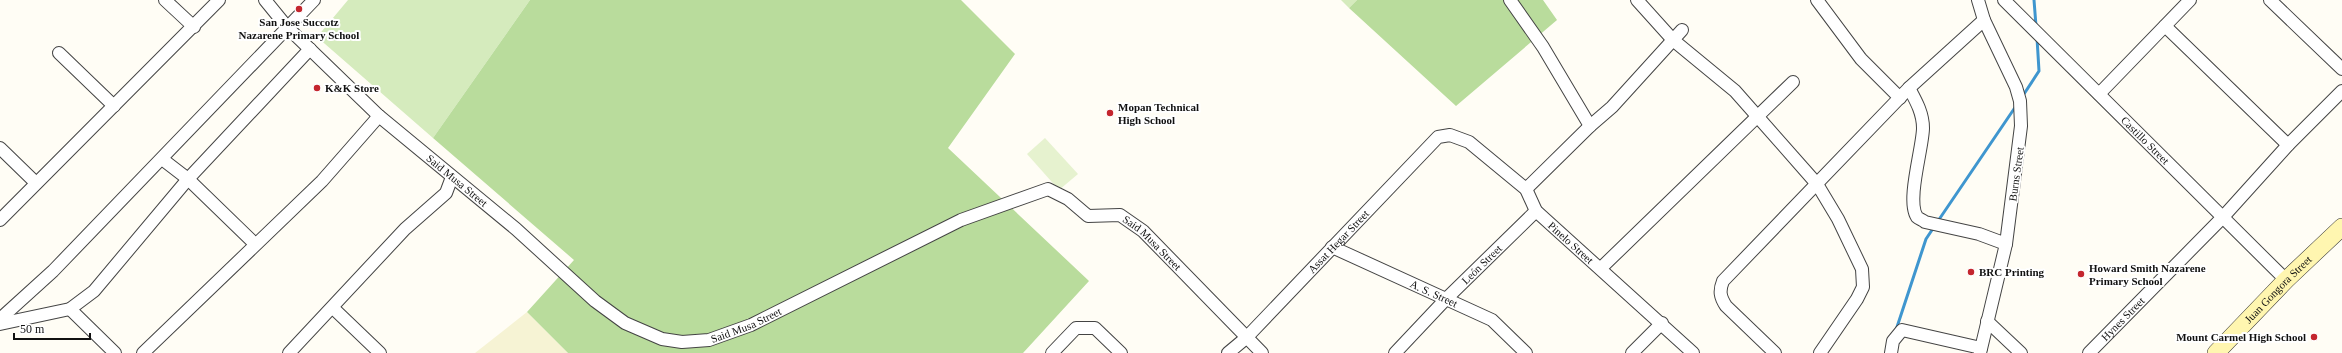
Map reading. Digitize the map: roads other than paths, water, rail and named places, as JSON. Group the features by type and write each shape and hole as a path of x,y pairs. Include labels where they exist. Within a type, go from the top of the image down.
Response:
{"street":[{"path":"165,0 194,27"},
{"path":"0,220 194,27 218,0"},
{"name":"Said Musa Street","path":"265,0 287,27 378,116 516,229 601,306 624,323 662,339 682,342 709,340 751,325 961,220 1048,189 1068,199 1088,216 1120,215 1143,231 1262,353"},
{"path":"0,320 53,271 314,0"},
{"path":"1510,0 1547,53 1590,126"},
{"path":"1636,0 1673,40 1735,91 1756,118 1817,184 1838,219 1862,269 1864,279 1863,287 1857,299 1820,353"},
{"path":"1817,0 1861,59 1900,98"},
{"name":"Burns Street","path":"1978,0 1984,20 2005,62 2020,100 2020,142 2006,244 1981,350"},
{"name":"Castillo Street","path":"2004,0 2286,280"},
{"path":"2099,94 2190,0"},
{"path":"2270,0 2342,69"},
{"path":"1775,353 1726,306 1721,297 1720,289 1723,281 1909,88 1984,20"},
{"path":"2165,26 2288,145"},
{"path":"1526,189 1590,126 1612,107 1682,30"},
{"path":"0,324 70,309 94,291 188,179 310,49"},
{"path":"59,53 114,106"},
{"path":"1601,268 1792,82"},
{"path":"1909,88 1922,117 1923,129 1916,170 1914,208 1917,217 1925,222 1979,234 2006,244"},
{"name":"Hynes Street","path":"2089,353 2223,216 2288,145 2342,91"},
{"path":"143,353 322,181 378,116"},
{"name":"Pinelo Street","path":"1450,135 1469,142 1526,189 1536,211 1662,323 1693,353"},
{"name":"Assat Hegar Street","path":"1228,353 1246,338 1438,137 1450,135"},
{"path":"0,148 36,183"},
{"path":"162,159 188,179 255,244"},
{"path":"289,353 333,308 405,229 446,193 452,177"},
{"name":"León Street","path":"1395,353 1445,300 1536,211"},
{"name":"Juan Gongora Street","path":"2216,353 2286,280 2340,232"},
{"name":"A. S. Street","path":"1332,247 1445,300 1492,320 1526,353"},
{"path":"333,308 380,353"},
{"path":"70,309 115,353"},
{"path":"1987,321 2021,353"},
{"path":"1632,353 1662,323"},
{"path":"1052,353 1076,328 1095,328 1121,353"},
{"path":"1891,353 1893,341 1902,330 1981,350"}],"waterway":[{"path":"2034,0 2036,26"},
{"path":"2022,97 2039,71 2037,38"},
{"path":"1938,221 2016,106"},
{"path":"1896,330 1926,239 1934,227"}],"place":[{"name":"San Jose Succotz Nazarene Primary School","path":"299,9"},
{"name":"K&K Store","path":"317,88"},
{"name":"Mopan Technical High School","path":"1110,113"},
{"name":"BRC Printing","path":"1971,272"},
{"name":"Howard Smith Nazarene Primary School","path":"2081,274"},
{"name":"Mount Carmel High School","path":"2314,337"}]}
